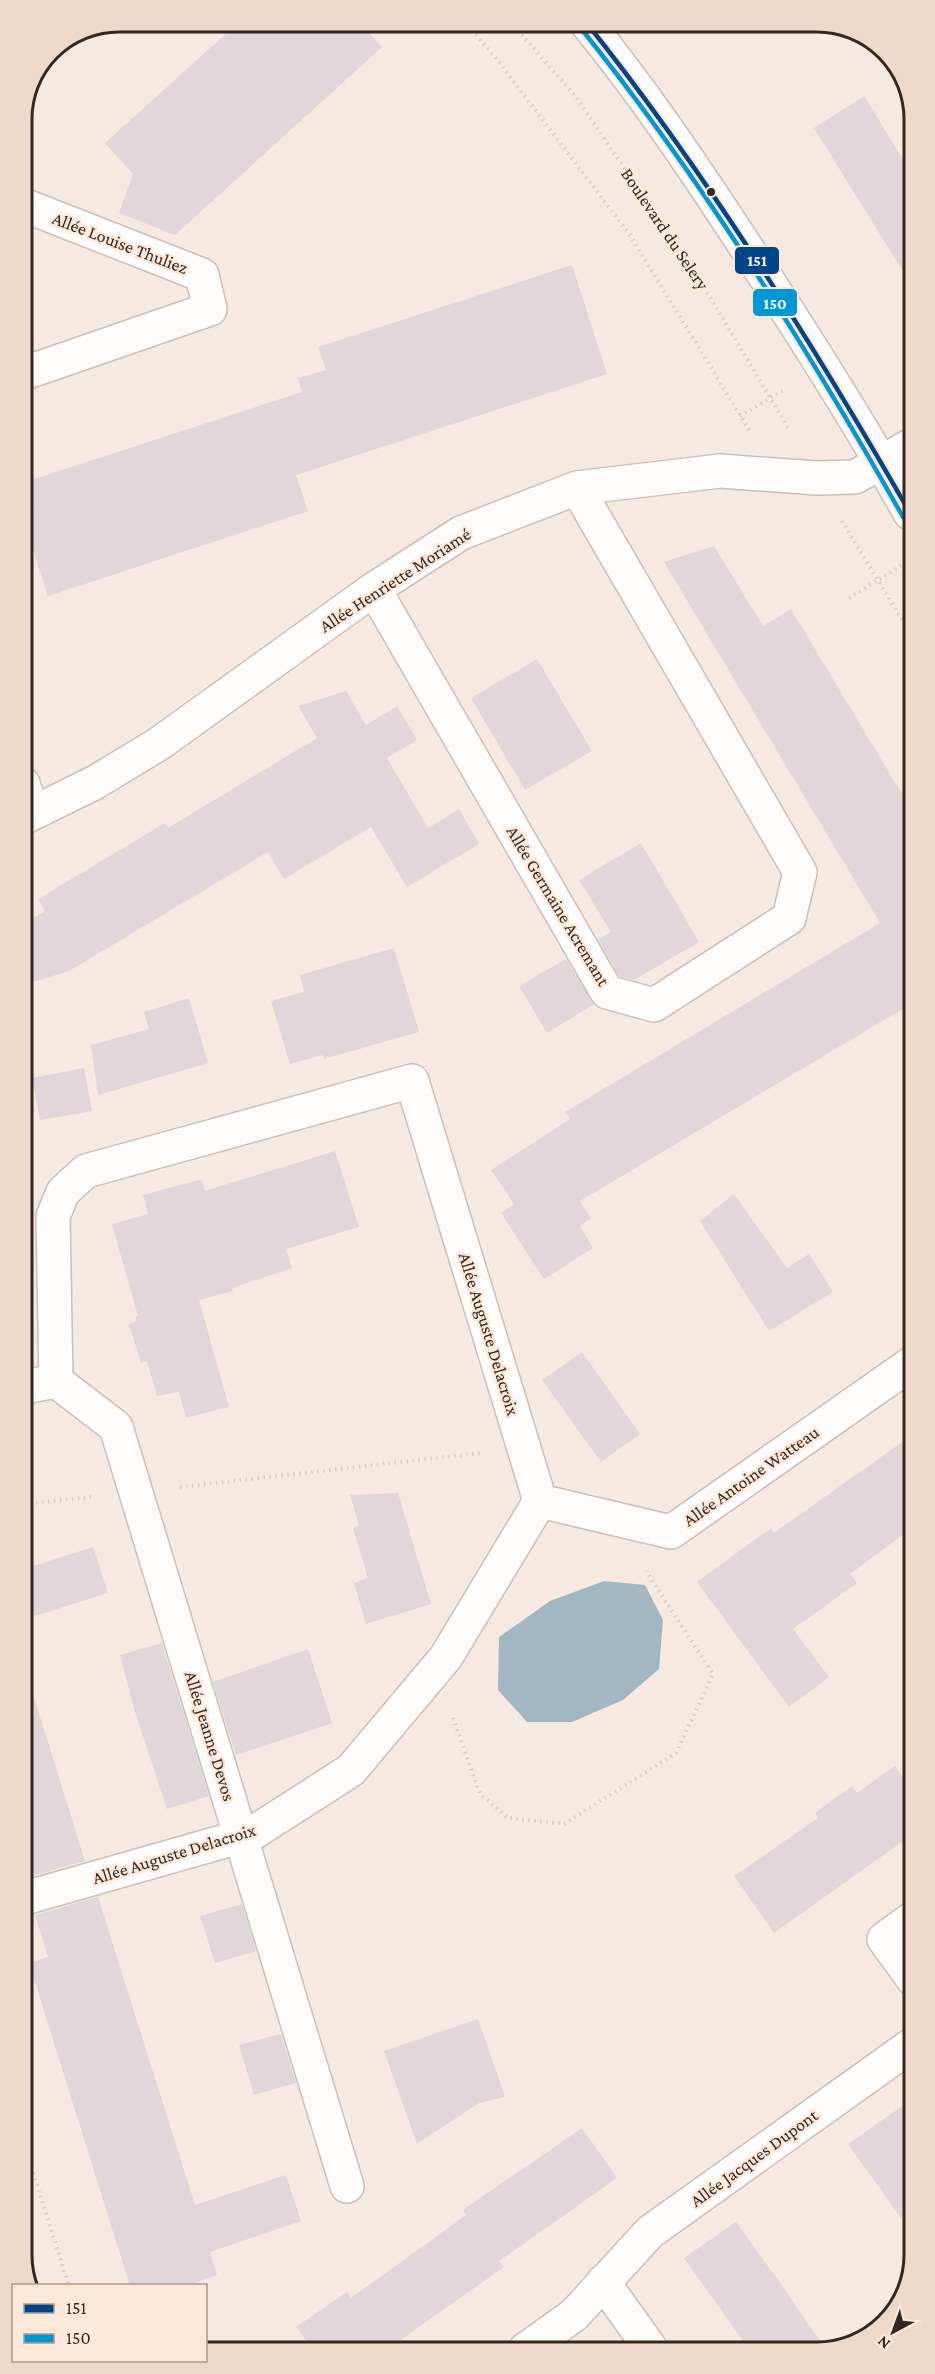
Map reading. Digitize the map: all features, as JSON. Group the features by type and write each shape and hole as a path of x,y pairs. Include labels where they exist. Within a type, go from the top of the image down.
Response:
{"street":[{"path":"593,32 703,181 822,366 904,502"},
{"name":"Allée Louise Thuliez","path":"32,208 202,274 210,309 32,371"},
{"name":"Allée Henriette Moriamé","path":"32,803 96,782 160,743 374,589 461,533 577,488 720,471 855,477 904,450"},
{"name":"Allée Germaine Acremant","path":"374,589 607,992 654,1005 789,918 800,872 577,488"},
{"name":"Allée Auguste Delacroix","path":"32,1896 254,1833 351,1770 446,1657 540,1501 412,1081 86,1171 63,1192 53,1216 56,1381"},
{"name":"Allée Antoine Watteau","path":"540,1501 671,1532 904,1369"},
{"path":"32,1386 56,1381"},
{"name":"Allée Jeanne Devos","path":"56,1381 116,1427 347,2186"},
{"path":"904,1925 884,1939 904,1967"},
{"name":"Allée Jacques Dupont","path":"536,2342 574,2315 650,2232 904,2050"},
{"path":"603,2282 646,2342"}],"path":[{"path":"473,32 630,235 777,475"},
{"name":"Boulevard du Selery","path":"520,32 576,97 696,274 792,434"},
{"path":"740,416 822,366"},
{"path":"838,515 904,623"},
{"path":"849,598 904,564"},
{"path":"32,1503 523,1448"},
{"path":"435,1669 480,1794 507,1818 564,1824 676,1753 713,1674 611,1518"},
{"path":"32,2169 68,2284"}],"water":[{"path":"604,1581 645,1585 663,1620 659,1669 623,1700 572,1722 527,1722 498,1690 499,1637 550,1601"}],"building":[{"path":"228,32 369,32 382,47 175,235 119,213 133,174 105,143"},
{"path":"864,96 904,161 904,273 814,128"},
{"path":"572,265 607,374 296,475 308,511 48,596 32,547 32,511 34,510 32,480 302,392 298,378 326,370 318,347"},
{"path":"714,546 763,626 791,609 904,797 904,1008 580,1201 591,1218 580,1226 593,1248 544,1279 501,1213 514,1204 491,1170 570,1119 565,1112 880,923 664,562"},
{"path":"537,659 592,751 525,790 471,698"},
{"path":"346,691 366,725 397,706 417,740 387,758 428,828 459,809 479,844 407,887 371,827 284,879 268,852 69,971 32,982 32,919 45,911 38,899 165,823 168,828 317,738 298,706"},
{"path":"641,843 699,942 634,980 619,976 598,939 611,932 579,880"},
{"path":"394,948 419,1032 324,1059 323,1055 290,1064 271,1001 304,992 300,975"},
{"path":"566,959 594,1004 547,1033 519,986"},
{"path":"189,998 208,1063 98,1095 91,1045 149,1029 144,1012"},
{"path":"84,1068 92,1111 40,1120 32,1078"},
{"path":"335,1151 359,1227 286,1249 292,1268 232,1288 233,1291 199,1300 229,1407 186,1418 179,1392 157,1396 147,1361 141,1363 129,1324 137,1321 135,1317 138,1316 112,1224 148,1214 143,1195 202,1179 205,1191"},
{"path":"734,1194 787,1268 809,1254 833,1292 769,1331 700,1221"},
{"path":"582,1352 640,1434 601,1462 542,1380"},
{"path":"904,1441 904,1534 850,1574 857,1583 793,1629 829,1677 789,1707 697,1582 771,1528 774,1533"},
{"path":"398,1493 431,1604 366,1624 354,1583 368,1578 353,1528 359,1525 350,1495"},
{"path":"93,1547 108,1593 32,1617 32,1566"},
{"path":"162,1643 209,1796 167,1809 134,1709 120,1655"},
{"path":"308,1649 332,1723 236,1755 213,1682"},
{"path":"32,1694 85,1861 32,1876"},
{"path":"895,1766 904,1778 904,1840 774,1933 734,1876 818,1818 815,1813 852,1786 857,1793"},
{"path":"98,1897 195,2205 286,2175 301,2221 210,2252 217,2275 192,2284 129,2284 32,1973 32,1962 48,1957 35,1915"},
{"path":"242,1904 256,1951 215,1963 200,1916"},
{"path":"478,2019 505,2097 479,2103 417,2144 384,2051"},
{"path":"281,2034 296,2083 254,2095 239,2045"},
{"path":"904,2105 904,2222 848,2144"},
{"path":"582,2128 617,2178 499,2261 504,2267 398,2342 307,2342 296,2327 347,2292 351,2298 466,2215 463,2210"},
{"path":"736,2222 821,2342 744,2342 684,2258"}],"transit line":[{"name":"150","path":"584,32 667,142 751,265 791,327 903,517"},
{"name":"151","path":"594,32 673,138 757,261 836,386 904,503"}]}
